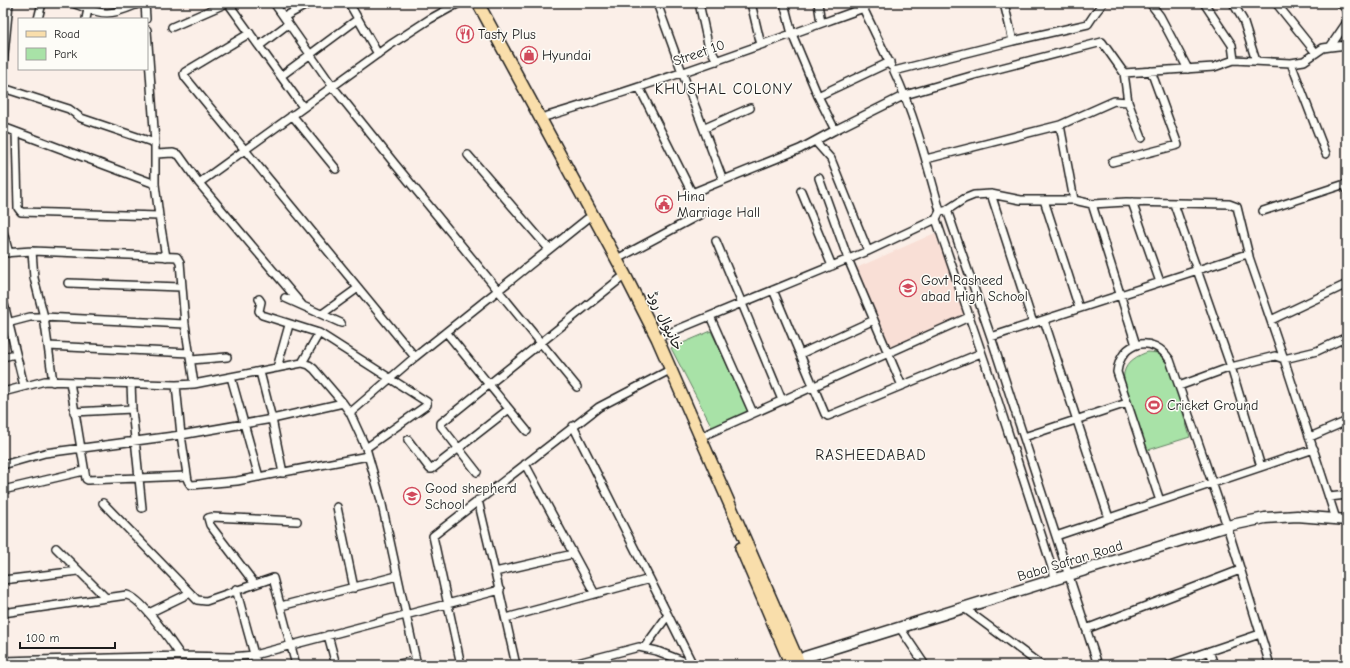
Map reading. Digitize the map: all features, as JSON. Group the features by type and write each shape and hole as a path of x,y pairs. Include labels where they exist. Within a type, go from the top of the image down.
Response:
{"main road":[{"name":"خانیوال روڈ","path":"470,3 620,280 666,372 791,665"},
{"name":"خانیوال روڈ","path":"478,3 617,259 660,343 803,661"},
{"name":"Baba Safran Road","path":"803,661 900,628 1227,526 1265,518 1297,516 1347,520"}],"street":[{"path":"3,65 6,11 9,3"},
{"path":"38,18 42,3"},
{"path":"74,3 100,12 110,13 140,3"},
{"path":"145,3 146,18"},
{"path":"172,27 228,3 303,107"},
{"path":"274,3 333,87 577,387"},
{"path":"284,17 310,3"},
{"path":"349,3 378,54"},
{"path":"199,183 378,54 430,19 459,3"},
{"path":"657,3 724,180"},
{"path":"699,3 708,44 717,61"},
{"path":"750,3 761,45"},
{"path":"784,3 792,34 818,96 835,130"},
{"path":"818,3 821,23"},
{"path":"1004,3 1013,42"},
{"path":"894,71 1088,24 1103,3"},
{"path":"1150,3 1160,16 1188,69"},
{"path":"1204,3 1232,45 1234,60"},
{"path":"1233,3 1243,20 1256,61"},
{"path":"1276,3 1316,53"},
{"path":"1340,3 1347,10"},
{"path":"864,6 905,95 943,211 991,337 1098,665"},
{"name":"Street 10","path":"541,118 596,102 717,61 861,9 864,6"},
{"path":"86,18 88,8"},
{"path":"281,76 358,19"},
{"path":"1330,47 1347,22"},
{"path":"259,46 288,24"},
{"path":"250,33 190,69 184,74 187,80 416,357"},
{"path":"639,87 692,193 800,149 905,95 978,74 1102,42 1124,73 1128,102 1142,138"},
{"path":"148,44 156,154 155,184 166,258"},
{"path":"1124,73 1214,67 1234,60 1292,63 1304,61 1323,48 1347,45"},
{"path":"818,96 890,62"},
{"path":"1292,63 1326,154"},
{"path":"1112,162 1178,145 1151,71"},
{"path":"3,88 69,109 81,118 155,143"},
{"path":"926,159 1060,125 1114,101 1128,102"},
{"path":"705,128 750,108"},
{"path":"292,116 336,169"},
{"path":"1060,125 1074,200"},
{"path":"3,127 155,184"},
{"path":"16,132 18,208 22,212 159,216"},
{"path":"815,140 831,159 868,251"},
{"path":"156,154 173,153 179,155 199,183 304,306"},
{"path":"468,155 549,249"},
{"path":"819,178 848,259 902,386"},
{"path":"1263,211 1345,184 1347,190"},
{"path":"801,191 832,266"},
{"path":"664,335 868,251 936,219 943,211 974,194 991,194 1021,200 1074,200 1092,204 1132,202 1229,204 1236,207 1249,256 1336,519"},
{"path":"991,194 1033,323"},
{"path":"1044,200 1079,308"},
{"path":"1132,202 1160,282"},
{"path":"1092,204 1136,345"},
{"path":"1174,204 1231,367 1261,467"},
{"path":"617,259 701,214"},
{"path":"350,413 446,332 587,219"},
{"path":"936,219 1056,580"},
{"path":"3,232 6,253 32,251 166,258 177,257 179,259 185,324 194,384"},
{"path":"716,241 782,400"},
{"path":"32,251 34,278 44,317 53,382"},
{"path":"991,337 1247,254 1249,256"},
{"path":"477,472 440,424 620,280"},
{"path":"68,283 182,286"},
{"path":"1271,320 1347,284"},
{"path":"322,314 358,288"},
{"path":"773,290 825,414 828,416 981,353"},
{"path":"285,298 341,323"},
{"path":"259,299 261,302 259,311 262,315 289,325 319,333 427,402 428,404 366,448"},
{"path":"3,300 5,323 16,354 24,386"},
{"path":"710,316 753,413"},
{"path":"5,323 44,317 185,324"},
{"path":"707,434 969,317"},
{"path":"800,354 874,320"},
{"path":"1044,320 1109,518"},
{"path":"277,368 289,325"},
{"path":"446,332 527,431"},
{"path":"302,363 319,333"},
{"path":"1179,386 1231,367 1275,356 1284,359 1317,351 1347,337"},
{"path":"1160,501 1119,380 1118,364 1123,354 1136,345 1150,344 1160,348 1165,352 1170,360 1227,526 1270,665"},
{"path":"48,346 190,352"},
{"path":"3,357 16,354"},
{"path":"191,360 227,357"},
{"path":"3,392 45,381 176,385 194,384 302,363 309,365 314,369 350,413 366,448 381,500 417,662 395,665"},
{"path":"260,372 284,473"},
{"path":"461,665 432,536 599,407 666,372"},
{"path":"231,377 259,477"},
{"path":"70,382 85,477 88,480 187,476"},
{"path":"131,383 138,478 142,508"},
{"path":"176,385 181,435 187,476 190,484 196,485 237,481 368,456"},
{"path":"3,465 45,453 181,435 272,419 343,403"},
{"path":"1024,436 1127,403"},
{"path":"74,412 132,409"},
{"path":"408,440 431,469 509,409"},
{"path":"1310,437 1347,421"},
{"path":"573,426 693,665"},
{"path":"1056,536 1314,449"},
{"path":"525,464 594,594"},
{"path":"3,490 84,471"},
{"path":"1329,498 1347,495"},
{"path":"478,500 496,572 516,665"},
{"path":"103,503 197,600 206,601 236,589 273,578 296,665"},
{"path":"337,507 354,588"},
{"path":"254,584 210,525 208,518 296,521"},
{"path":"56,548 106,598"},
{"path":"496,572 573,554"},
{"path":"1086,629 1240,570"},
{"path":"3,580 78,571"},
{"path":"281,606 397,576"},
{"path":"506,618 650,579"},
{"path":"236,589 257,665"},
{"path":"3,662 181,656 231,657 254,655 290,644 500,590"},
{"path":"149,613 190,593"},
{"path":"3,613 127,595 131,596 149,613 181,656"},
{"path":"964,608 1042,665"},
{"path":"644,648 668,615"},
{"path":"900,628 925,665"},
{"path":"1168,665 1260,634"},
{"path":"328,635 336,665"},
{"path":"570,665 639,647 657,651 693,665"},
{"path":"1209,651 1214,665"},
{"path":"252,665 254,655"}],"shaded area":[{"path":"935,233 968,321 892,355 854,269"}],"green space":[{"path":"711,331 750,413 713,429 671,348"},
{"path":"1148,352 1159,353 1170,368 1190,437 1145,451 1125,389 1124,373 1130,362 1140,355"}],"place":[{"name":"Tasty Plus","path":"465,34"},
{"name":"Hyundai","path":"529,55"},
{"name":"Hina Marriage Hall","path":"664,204"},
{"name":"Govt Rasheed abad High School","path":"908,288"},
{"name":"Cricket Ground","path":"1154,405"},
{"name":"Good shepherd School","path":"412,496"}],"district":[{"name":"KHUSHAL COLONY","path":"724,89"},
{"name":"RASHEEDABAD","path":"871,455"}]}
